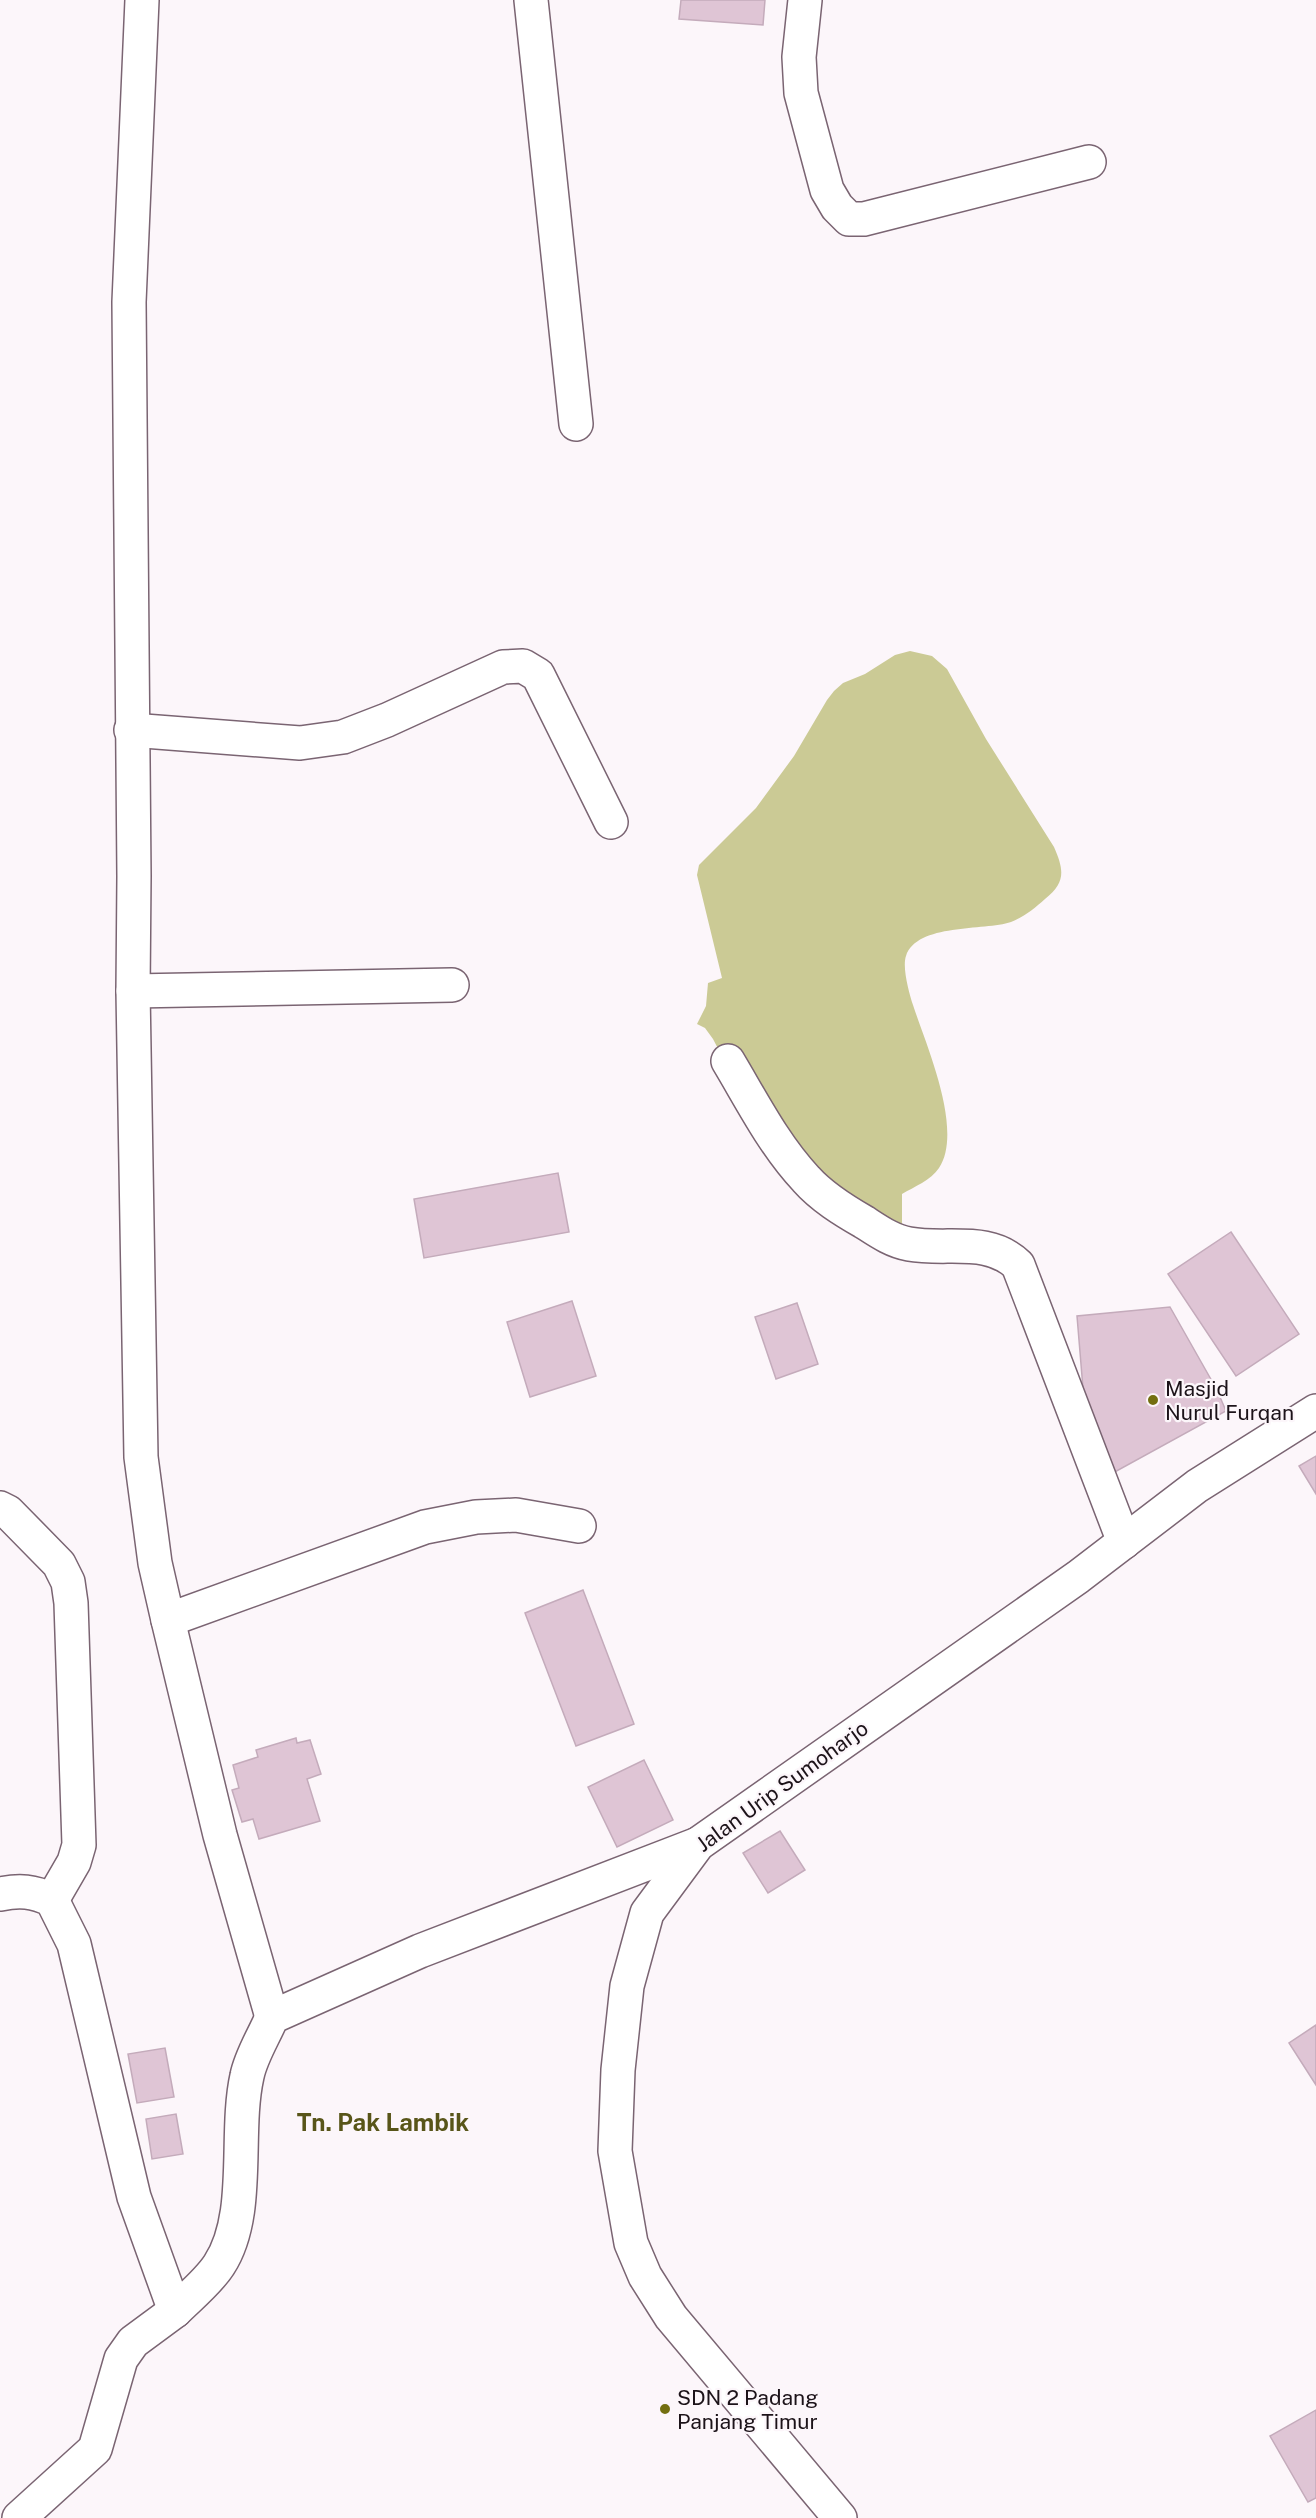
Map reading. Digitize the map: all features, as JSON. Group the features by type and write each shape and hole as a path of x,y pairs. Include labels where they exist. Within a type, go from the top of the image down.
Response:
{"street":[{"path":"20,2518 95,2449 121,2359 133,2342 175,2311 219,2265 231,2242 238,2215 240,2134 247,2075 272,2017 220,1835 168,1620 155,1563 141,1457 133,991 129,302 142,0"},
{"path":"531,0 576,424"},
{"path":"805,0 799,57 801,93 827,190 837,207 849,219 864,219 1089,162"},
{"path":"131,730 300,743 343,737 387,720 503,667 523,666 538,675 611,822"},
{"path":"133,991 452,985"},
{"path":"728,1061 782,1150 807,1180 833,1203 891,1238 908,1244 989,1247 1006,1254 1018,1265 1124,1542"},
{"name":"Jalan Urip Sumoharjo","path":"840,2518 670,2317 645,2276 631,2243 615,2151 618,2070 627,1986 647,1913 698,1844 1078,1577 1197,1486 1316,1411"},
{"path":"0,1508 8,1512 59,1564 68,1582 71,1603 79,1845 74,1862 52,1900"},
{"path":"168,1620 425,1527 476,1517 516,1515 579,1526"},
{"path":"272,2017 420,1951 698,1844"},
{"path":"0,1894 26,1891 52,1900 74,1944 134,2197 175,2311"}],"shaded area":[{"path":"910,651 932,656 947,669 986,739 1054,847 1060,862 1061,875 1052,893 1020,918 999,925 937,933 913,945 906,956 908,987 934,1064 945,1110 947,1132 946,1152 939,1168 927,1180 902,1194 902,1237 764,1137 713,1039 705,1028 697,1024 706,1006 708,983 722,978 697,875 699,865 756,808 794,756 834,691 843,683 865,674 895,655"}],"building":[{"path":"681,0 765,0 763,25 679,19"},
{"path":"558,1173 569,1232 424,1258 414,1199"},
{"path":"1231,1232 1299,1334 1236,1376 1168,1274"},
{"path":"572,1301 596,1376 530,1397 507,1322"},
{"path":"797,1303 818,1364 776,1379 755,1317"},
{"name":"Masjid Nurul Furqan","path":"1170,1307 1217,1390 1226,1411 1091,1485 1077,1316"},
{"path":"1316,1456 1316,1494 1299,1466"},
{"path":"583,1590 634,1724 576,1746 525,1613"},
{"path":"296,1738 297,1743 310,1740 321,1774 307,1779 320,1821 259,1839 253,1819 242,1822 232,1790 239,1788 233,1765 258,1757 256,1750"},
{"path":"644,1760 673,1820 617,1847 588,1787"},
{"path":"780,1831 805,1870 768,1893 743,1853"},
{"path":"1316,2025 1316,2085 1289,2043"},
{"path":"165,2048 174,2097 137,2103 128,2054"},
{"path":"176,2114 183,2154 152,2159 146,2119"},
{"path":"1316,2410 1316,2498 1308,2502 1270,2436"}],"place":[{"name":"Masjid Nurul Furqan","path":"1153,1400"},
{"name":"SDN 2 Padang Panjang Timur","path":"665,2409"}],"district":[{"name":"Tn. Pak Lambik","path":"383,2122"}]}
